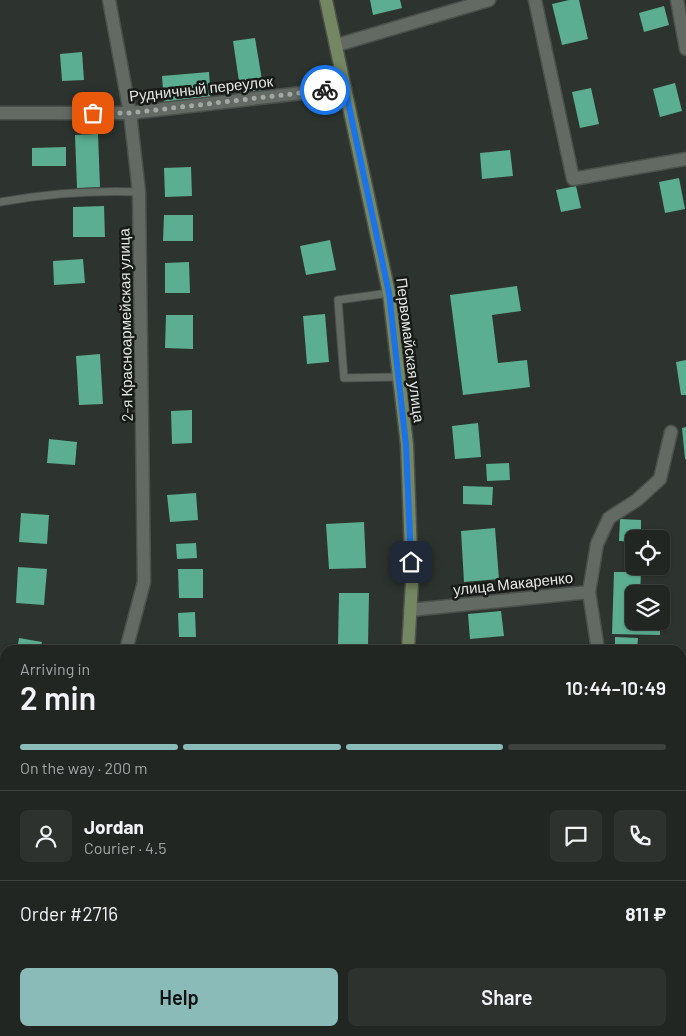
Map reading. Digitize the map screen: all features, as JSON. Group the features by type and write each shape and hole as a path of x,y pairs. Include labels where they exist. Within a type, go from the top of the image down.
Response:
{"main road":[{"name":"Первомайская улица","path":"326,0 389,293 406,445 412,582 408,645"}],"street":[{"name":"2-я Красноармейская улица","path":"109,0 130,113 139,192 144,582 127,645"},
{"path":"337,45 489,0"},
{"path":"534,0 573,179 686,159"},
{"path":"677,0 686,49"},
{"name":"Рудничный переулок","path":"0,113 130,113 345,88"},
{"name":"улица Макаренко","path":"597,645 589,592 597,544 609,518 638,500 660,479 671,432"},
{"name":"улица Макаренко","path":"410,610 589,592"}],"lane":[{"path":"0,202 41,195 139,192"},
{"path":"389,293 338,300 344,378 399,377"}],"building":[{"path":"370,0 400,0 402,8 373,15"},
{"path":"579,0 588,39 562,45 552,4"},
{"path":"664,6 669,25 644,32 639,13"},
{"path":"255,38 264,92 241,95 233,41"},
{"path":"82,52 84,80 62,81 60,54"},
{"path":"209,72 211,101 164,105 162,76"},
{"path":"675,83 682,111 660,117 653,89"},
{"path":"591,88 599,124 580,128 572,92"},
{"path":"98,134 100,187 77,188 75,135"},
{"path":"66,147 66,166 32,166 32,148"},
{"path":"510,150 513,176 482,179 480,153"},
{"path":"191,167 192,196 165,197 164,168"},
{"path":"679,178 685,209 665,213 659,182"},
{"path":"576,186 581,208 561,212 556,190"},
{"path":"104,206 105,237 73,237 73,207"},
{"path":"164,215 193,215 193,241 163,241"},
{"path":"330,240 336,270 306,275 300,246"},
{"path":"83,259 85,283 54,285 53,261"},
{"path":"189,262 190,293 165,293 165,263"},
{"path":"517,286 521,311 492,315 498,363 527,360 530,387 463,395 450,295"},
{"path":"325,314 329,362 307,364 303,316"},
{"path":"166,315 193,315 193,349 165,348"},
{"path":"100,354 103,404 79,405 76,356"},
{"path":"686,360 686,395 681,395 676,362"},
{"path":"192,410 192,443 172,444 171,411"},
{"path":"478,423 481,457 455,459 452,426"},
{"path":"686,427 686,459 685,459 682,428"},
{"path":"49,439 77,442 75,465 47,463"},
{"path":"509,463 510,480 487,481 486,464"},
{"path":"463,486 493,487 492,505 463,504"},
{"path":"196,493 198,520 170,522 167,495"},
{"path":"21,513 49,515 47,544 19,542"},
{"path":"620,519 641,520 641,530 625,530 625,541 619,541"},
{"path":"364,522 366,568 329,569 326,524"},
{"path":"495,528 499,579 464,582 461,531"},
{"path":"196,543 197,558 177,559 176,544"},
{"path":"18,567 47,569 44,605 16,603"},
{"path":"178,569 203,569 203,598 179,598"},
{"path":"614,572 625,572 625,575 641,575 640,585 625,585 625,630 660,630 660,635 612,634"},
{"path":"339,593 369,593 368,645 338,645"},
{"path":"501,611 504,636 470,639 468,614"},
{"path":"195,612 196,637 179,637 178,613"},
{"path":"615,637 638,638 637,645 615,645"},
{"path":"19,638 42,642 41,645 18,645"}],"way so far":[{"path":"93,113 130,113 325,90"}],"route":[{"path":"325,90 345,88 389,293 406,445 411,562"}]}
